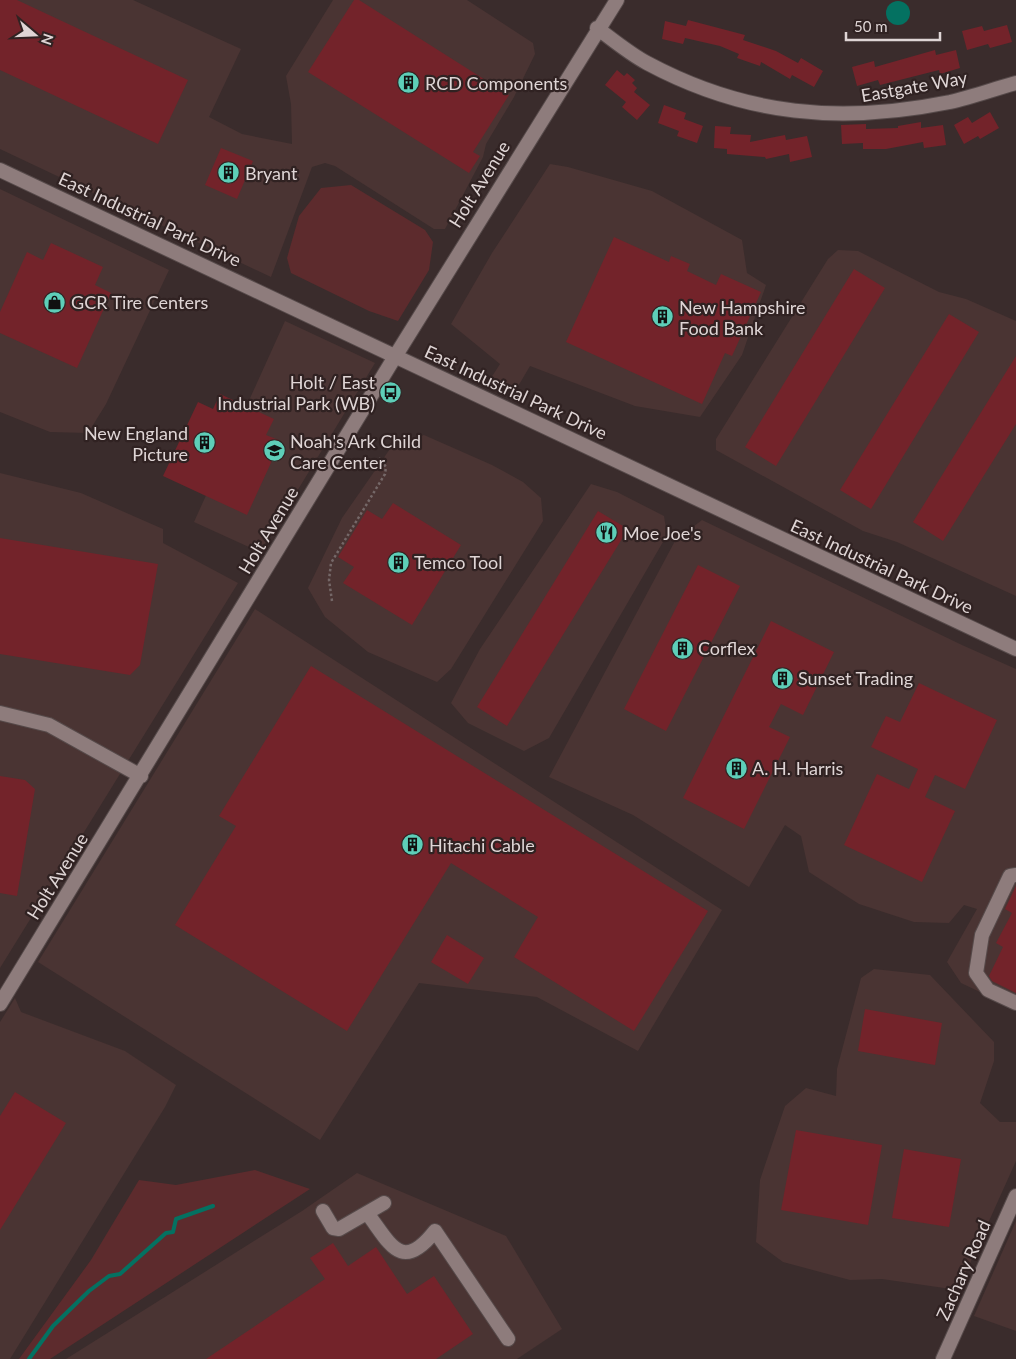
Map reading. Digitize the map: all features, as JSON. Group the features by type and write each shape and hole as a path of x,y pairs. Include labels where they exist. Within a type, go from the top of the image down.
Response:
{"street":[{"name":"Holt Avenue","path":"0,1004 597,28 617,0"},
{"name":"Eastgate Way","path":"597,28 645,62 681,80 714,93 783,110 865,115 952,102 1016,83"},
{"name":"East Industrial Park Drive","path":"0,170 1016,649"},
{"path":"0,713 49,725 141,776"},
{"path":"1016,875 1010,876 982,935 976,973 988,990 1016,1003"},
{"name":"Zachary Road","path":"943,1359 1016,1196"},
{"path":"323,1211 333,1228 339,1230 384,1203"},
{"path":"367,1213 394,1249 404,1253 415,1251 435,1231 508,1339"}],"path":[{"path":"332,601 329,580 331,563 385,474 386,467 379,458"}],"shaded area":[{"path":"0,0 133,0 241,49 209,117 242,134 292,144 291,104 286,76 333,0 467,0 533,43 535,54 514,97 486,144 483,157 445,229 434,229 335,166 325,163 312,167 271,277 0,149"},
{"path":"898,1 906,5 910,13 906,21 898,25 890,21 886,13 890,5"},
{"path":"550,164 568,167 652,191 742,240 747,273 766,285 742,355 700,417 635,406 530,366 517,388 491,378 500,364 451,324 492,253"},
{"path":"351,185 425,230 433,242 429,270 398,321 369,311 291,273 287,258 299,216 321,188"},
{"path":"0,189 169,270 106,404 88,433 50,432 0,412"},
{"path":"838,250 858,251 939,292 966,299 1016,321 1016,596 897,542 863,531 716,450 716,439 828,259"},
{"name":"Noah's Ark Child Care Center","path":"285,321 375,363 260,552 194,522"},
{"path":"424,435 492,465 523,482 541,498 543,521 451,669 437,682 368,652 325,617 308,588 342,518 392,446"},
{"path":"0,473 81,493 163,529 163,543 238,583 0,968"},
{"path":"591,484 617,492 664,516 667,535 549,738 524,751 468,723 451,703 480,649"},
{"path":"702,520 1016,669 1016,1009 961,983 947,962 977,909 964,905 949,923 914,922 859,904 809,872 801,836 785,825 749,887 633,815 549,777 675,541"},
{"path":"255,609 722,910 638,1051 537,997 419,983 320,1140 38,962"},
{"path":"874,969 930,975 994,1042 994,1061 980,1103 1000,1122 1016,1122 1016,1161 958,1290 882,1279 850,1280 783,1262 756,1242 760,1180 785,1106 806,1088 836,1096 837,1069 861,978"},
{"path":"15,998 21,1012 125,1051 176,1085 165,1107 10,1359 0,1359 0,1022"},
{"path":"255,1170 310,1189 50,1359 19,1359 91,1260 139,1180 176,1185"},
{"path":"357,1173 506,1236 562,1329 517,1359 66,1359 302,1211"},
{"path":"1016,1221 1016,1331 974,1316"}],"building":[{"path":"0,0 17,0 188,80 158,144 0,70"},
{"name":"RCD Components","path":"354,0 359,0 509,95 473,152 480,156 469,173 308,72"},
{"path":"688,20 745,35 743,40 776,51 798,63 801,58 823,71 814,87 792,75 790,79 761,62 760,66 737,58 739,54 720,46 685,38 683,44 662,39 665,21 686,26"},
{"path":"1007,25 1012,42 990,48 988,44 967,50 962,31 982,26 984,31"},
{"path":"935,50 936,55 956,50 960,68 940,74 939,70 880,85 878,80 857,86 852,67 874,61 875,67"},
{"path":"617,70 624,76 627,73 635,80 632,83 637,88 634,92 650,105 637,120 622,107 626,102 605,85"},
{"path":"664,105 686,113 684,119 703,126 697,143 677,136 679,131 658,123"},
{"path":"990,112 999,128 980,139 978,136 964,144 954,125 968,117 972,123"},
{"path":"921,122 921,128 943,125 946,145 924,148 923,142 886,149 863,149 863,143 842,144 841,125 866,124 866,129 898,128 898,126"},
{"path":"715,126 731,127 730,134 751,135 750,142 785,135 786,140 807,136 812,157 790,162 789,154 766,159 765,157 727,154 727,149 714,148"},
{"name":"Bryant","path":"221,148 253,161 237,199 205,185"},
{"name":"New Hampshire Food Bank","path":"614,237 669,262 671,256 690,264 687,271 716,285 721,274 761,292 732,356 725,353 702,404 566,342"},
{"name":"GCR Tire Centers","path":"51,243 103,267 95,285 111,293 77,368 0,333 0,312 27,252 43,260"},
{"path":"854,269 885,288 776,466 745,447"},
{"path":"949,314 979,332 871,509 840,490"},
{"path":"1016,356 1016,424 943,541 913,522"},
{"path":"220,394 274,419 266,435 281,441 247,515 163,476 198,402 213,409"},
{"name":"Temco Tool","path":"393,503 461,545 412,625 343,583 354,567 338,557 367,510 382,519"},
{"path":"598,511 628,529 507,726 477,707"},
{"path":"0,538 158,564 140,665 130,675 0,654"},
{"name":"Corflex","path":"698,565 740,586 666,731 624,709"},
{"path":"771,621 834,652 803,715 781,704 769,727 790,737 744,829 683,798"},
{"name":"Hitachi Cable","path":"311,666 708,911 634,1031 514,957 538,917 451,863 347,1031 175,925 236,826 219,816"},
{"path":"919,683 997,720 965,789 935,775 925,797 955,811 922,882 844,845 877,774 909,789 918,769 871,747 886,716 900,722"},
{"path":"0,776 25,780 35,789 17,896 0,893"},
{"path":"1016,886 1016,993 992,981 989,976 1003,947 996,943 1012,913 1005,909"},
{"path":"447,935 484,958 468,984 431,962"},
{"path":"865,1009 942,1023 935,1065 858,1051"},
{"path":"15,1092 66,1123 0,1230 0,1116"},
{"path":"796,1130 882,1145 868,1225 781,1210"},
{"path":"904,1149 961,1159 949,1227 892,1218"},
{"path":"333,1243 348,1266 376,1247 407,1294 434,1276 473,1334 436,1359 206,1359 325,1279 310,1258"}],"waterway":[{"path":"29,1359 53,1326 89,1291 109,1276 120,1274 166,1233 173,1232 176,1219 213,1206"}],"place":[{"name":"RCD Components","path":"409,83"},
{"name":"Bryant","path":"229,173"},
{"name":"GCR Tire Centers","path":"55,302"},
{"name":"New Hampshire Food Bank","path":"663,317"},
{"name":"Holt / East Industrial Park (WB)","path":"391,392"},
{"name":"New England Picture","path":"204,443"},
{"name":"Noah's Ark Child Care Center","path":"274,451"},
{"name":"Moe Joe's","path":"607,533"},
{"name":"Temco Tool","path":"398,562"},
{"name":"Corflex","path":"682,648"},
{"name":"Sunset Trading","path":"782,678"},
{"name":"A. H. Harris","path":"736,768"},
{"name":"Hitachi Cable","path":"413,845"}]}
